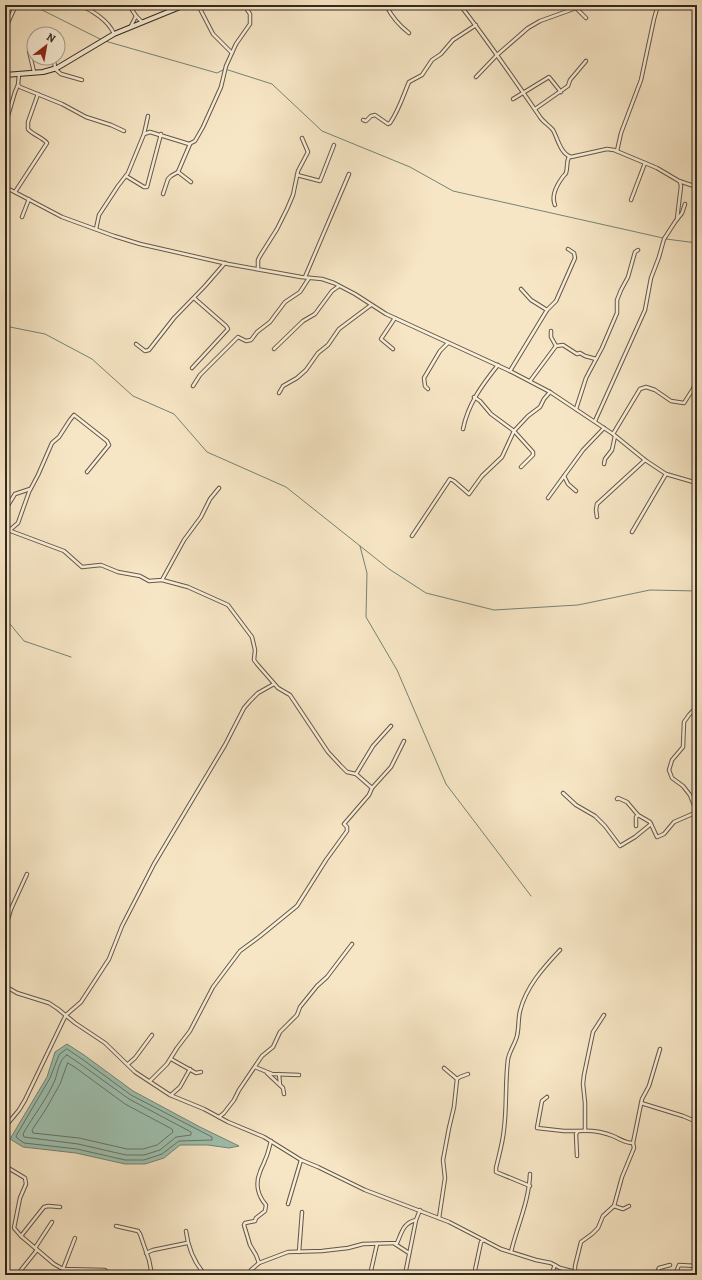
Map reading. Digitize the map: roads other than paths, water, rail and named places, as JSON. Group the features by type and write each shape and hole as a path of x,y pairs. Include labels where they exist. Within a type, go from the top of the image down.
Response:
{"main road":[{"path":"5,75 34,73 55,69 114,34 185,5"}],"street":[{"path":"5,29 16,5"},
{"path":"79,5 103,19 111,26 114,34"},
{"path":"130,5 136,16 142,22"},
{"path":"198,5 212,34 232,53"},
{"path":"163,194 168,179 178,172 190,144 195,141 212,108 222,84 226,66 239,40 248,29 251,21 250,14 244,5"},
{"path":"388,5 387,7 390,13 409,33"},
{"path":"460,5 476,25 543,122 553,130 563,150 570,157"},
{"path":"617,151 621,133 641,80 658,5"},
{"path":"476,77 497,55 528,28 540,21 576,8 586,18"},
{"path":"131,27 136,16"},
{"path":"363,120 366,121 371,116 375,115 390,124 399,108 409,82 422,75 432,60 441,54 451,41 476,25"},
{"path":"535,109 568,86 570,80 586,61"},
{"path":"32,66 34,73"},
{"path":"55,66 55,69 61,74 82,80"},
{"path":"7,120 18,85 19,74"},
{"path":"513,99 549,77 561,92"},
{"path":"18,85 20,88 62,104 86,117 112,125 124,131"},
{"path":"15,192 47,143 44,139 32,134 28,129 28,122 38,94"},
{"path":"96,229 99,215 126,176 144,134 148,116"},
{"path":"144,134 150,132 161,134 190,144"},
{"path":"126,176 144,187 147,187 161,134"},
{"path":"258,268 258,260 293,195 297,175 308,152 302,138"},
{"path":"297,175 320,181 334,144"},
{"path":"570,157 607,150 617,151 657,168 679,181 697,187"},
{"path":"555,205 553,202 557,185 566,173 567,161 570,157"},
{"path":"631,200 645,163"},
{"path":"178,172 191,182"},
{"path":"305,277 348,174"},
{"path":"677,219 681,186 679,181"},
{"path":"5,187 62,217 140,244 225,263 322,279 339,286 395,318 498,365 550,392 614,435 645,460 666,474 697,481"},
{"path":"22,217 29,199"},
{"path":"595,422 645,310 651,278 664,238 682,213 685,204"},
{"path":"510,371 547,310 556,302 575,258 574,253 568,249"},
{"path":"576,409 586,378 617,313 617,300 628,277 635,252 638,250"},
{"path":"136,344 145,351 149,350 174,318 225,263"},
{"path":"193,386 200,375 238,337 246,341 251,340 257,332 270,322 285,302 300,292 309,278"},
{"path":"274,349 303,321 315,314 332,291 339,286"},
{"path":"520,289 530,300 547,310"},
{"path":"192,368 228,329 194,298"},
{"path":"279,393 283,386 297,378 306,370 318,353 328,345 339,329 371,305"},
{"path":"393,349 381,339 395,318"},
{"path":"551,331 551,337 556,346"},
{"path":"428,390 425,386 424,378 440,351 448,343"},
{"path":"530,381 556,346 563,345 577,354 580,353 596,359"},
{"path":"463,429 474,397 498,365"},
{"path":"604,464 605,459 612,450 614,435 640,389 646,387 655,390 671,401 684,403 693,389 697,379"},
{"path":"412,536 450,479 469,494 472,492 482,476 502,456 514,431 528,416 540,407 550,392"},
{"path":"474,397 480,401 490,414 514,431 534,452 534,455 521,467"},
{"path":"7,530 11,529 18,522 30,489 52,443 59,437 74,415 107,441 109,445 87,472"},
{"path":"548,498 583,450 604,428"},
{"path":"597,517 597,504 645,460"},
{"path":"632,532 666,474"},
{"path":"564,476 568,484 576,490"},
{"path":"162,580 184,540 201,517 210,499 220,488"},
{"path":"5,510 14,495 18,492 23,492 30,489"},
{"path":"7,530 64,551 82,567 101,565 118,572 140,576 148,581 162,580 188,587 228,606 252,637 255,650 254,660 280,690 290,695 328,752 340,766 347,772 356,774 372,788"},
{"path":"5,1127 25,1100 28,1090 66,1015 81,1002 109,959 122,926 154,864 225,745 244,708 258,693 274,684"},
{"path":"617,799 618,798 627,802 638,815 650,822 657,837 664,834 674,822 697,812 690,795 683,786 672,778 669,770 672,760 683,747 684,722 697,706"},
{"path":"356,774 373,746 391,726"},
{"path":"150,1081 171,1059 179,1044 190,1032 213,987 240,951 293,910 302,899 318,871 348,832 344,824 369,795 372,788 391,767 404,741"},
{"path":"564,793 576,805 595,816 605,826 620,846 635,837 651,824"},
{"path":"636,826 636,817 638,815"},
{"path":"5,929 12,908 27,874"},
{"path":"219,1117 234,1100 239,1090 265,1053 272,1047 280,1032 297,1015 300,1007 317,986 328,977 352,944"},
{"path":"530,1186 496,1172 504,1130 506,1079 509,1057 516,1038 522,1006 530,987 538,975 545,965 560,950"},
{"path":"5,986 19,994 49,1003 105,1043 136,1072 161,1090 271,1141 301,1160 365,1190 439,1218 511,1252 588,1275"},
{"path":"585,1131 584,1076 593,1032 604,1015"},
{"path":"128,1064 135,1058 152,1035"},
{"path":"575,1272 581,1242 598,1228 603,1216 614,1206 617,1199 622,1176 632,1152 642,1099 649,1086 660,1049"},
{"path":"171,1059 196,1073 202,1072"},
{"path":"255,1067 267,1073 299,1075"},
{"path":"444,1068 457,1079"},
{"path":"170,1095 180,1087 190,1069"},
{"path":"267,1073 283,1088 284,1094"},
{"path":"279,1074 280,1085"},
{"path":"439,1218 444,1178 443,1160 454,1108 457,1079 460,1076 468,1074"},
{"path":"547,1097 542,1101 537,1128 564,1132 593,1130 622,1141 633,1143"},
{"path":"641,1104 683,1116 697,1122"},
{"path":"577,1156 576,1134 578,1131"},
{"path":"260,1263 250,1245 244,1225 248,1222 255,1221 256,1218 265,1211 266,1205 261,1199 258,1190 258,1175 266,1159 271,1141"},
{"path":"288,1204 301,1160"},
{"path":"5,1166 24,1178 26,1184 20,1198 14,1228 21,1236 54,1264 63,1269 105,1270 109,1275"},
{"path":"511,1252 525,1207 530,1186 530,1174"},
{"path":"614,1206 623,1209 629,1206"},
{"path":"21,1236 44,1207 60,1207"},
{"path":"405,1275 416,1220 420,1210"},
{"path":"299,1252 302,1212"},
{"path":"395,1244 397,1243 401,1232 407,1223 416,1220"},
{"path":"17,1275 36,1249 52,1222"},
{"path":"116,1226 138,1231 152,1275"},
{"path":"186,1231 187,1243 193,1257 205,1275"},
{"path":"63,1269 75,1238"},
{"path":"474,1275 481,1242 484,1240"},
{"path":"146,1253 153,1250 187,1243"},
{"path":"249,1275 251,1270 260,1263 288,1252 313,1250 322,1251 348,1248 363,1244 395,1244 409,1253"},
{"path":"370,1275 377,1244"},
{"path":"550,1275 555,1265"},
{"path":"656,1275 659,1268 670,1265"},
{"path":"675,1275 679,1265 697,1266"}],"water":[{"path":"67,1044 133,1091 239,1146 229,1148 208,1145 180,1145 164,1158 145,1164 125,1164 76,1153 23,1147 10,1139 47,1077 55,1052"}],"waterway":[{"path":"32,5 102,40"},
{"path":"105,41 217,73 225,69 272,84 322,131 410,167 453,191 663,238"},
{"path":"666,239 697,243"},
{"path":"5,326 45,334 92,359 133,396 174,414 207,452 286,487 389,569 426,593 494,610 578,605 650,590 697,591"},
{"path":"360,546 367,573 366,617 397,670 446,784 531,896"},
{"path":"5,618 24,641 71,657"}]}
